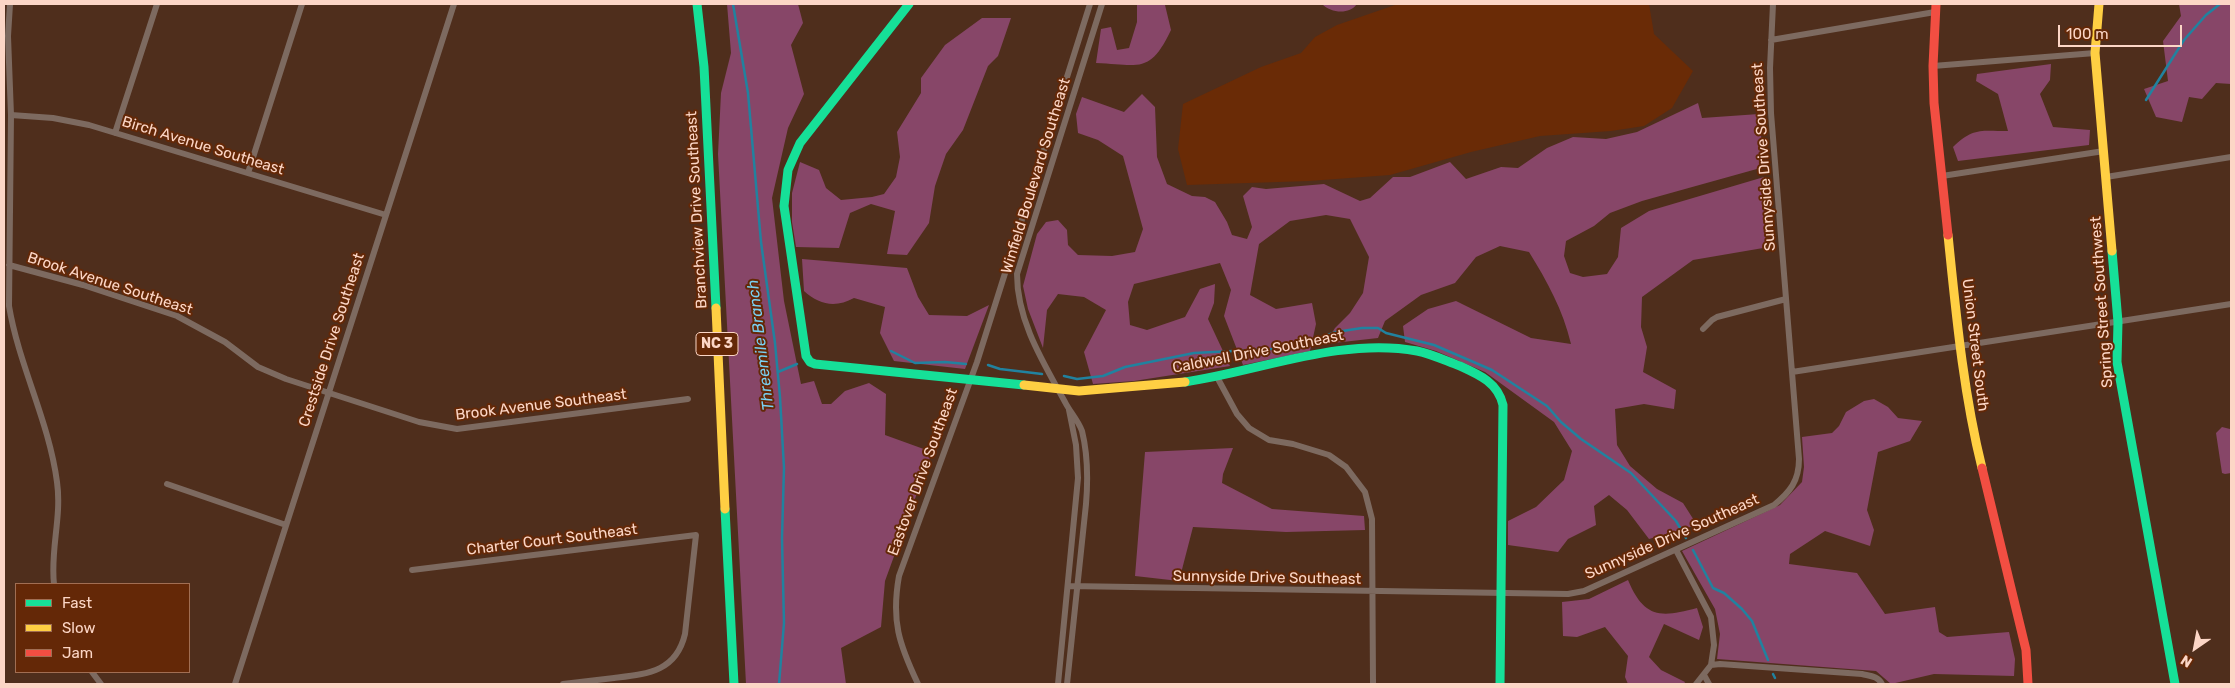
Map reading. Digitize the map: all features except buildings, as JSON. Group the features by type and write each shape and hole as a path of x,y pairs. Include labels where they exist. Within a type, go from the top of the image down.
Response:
{"street":[{"path":"10,4 8,36 11,115 9,306 11,321 52,451 57,482 58,528 53,556 54,583"},
{"path":"115,133 157,4"},
{"path":"248,173 302,4"},
{"name":"Crestside Drive Southeast","path":"235,684 454,4"},
{"name":"Branchview Drive Southeast","path":"697,4 705,86 734,684"},
{"name":"Caldwell Drive Southeast","path":"909,4 800,143 788,170 784,206 806,356 810,362 814,364 1079,391 1108,390 1217,377 1334,350 1364,347 1394,348 1431,354 1470,370 1490,381 1500,392 1503,404 1500,684"},
{"name":"Winfield Boulevard Southeast","path":"1006,270 1090,4"},
{"name":"Winfield Boulevard Southeast","path":"1067,684 1088,479 1082,432 1058,389 1021,314 1017,293 1017,274 1102,4"},
{"name":"Sunnyside Drive Southeast","path":"1069,586 1548,596 1584,591 1774,505 1793,487 1798,476 1799,460 1771,113 1773,4"},
{"name":"Spring Street Southwest","path":"2099,4 2095,52 2118,322 2118,371 2175,684"},
{"path":"1771,40 1936,8"},
{"name":"Union Street South","path":"1936,8 1933,66 1959,346 1975,444 2026,650 2028,684"},
{"path":"1933,66 2095,52"},
{"name":"Birch Avenue Southeast","path":"11,115 53,118 115,133 386,215"},
{"path":"1942,176 2104,151"},
{"path":"2106,177 2231,157"},
{"name":"Brook Avenue Southeast","path":"9,265 82,285 177,316 225,342 258,367 419,422 457,429 688,399"},
{"name":"Eastover Drive Southeast","path":"918,684 898,636 895,608 896,591 903,563 971,379 1006,270"},
{"path":"1703,329 1717,317 1786,299"},
{"path":"1792,372 2231,304"},
{"path":"1217,377 1237,414 1249,428 1269,440 1293,444 1329,455 1346,467 1365,492 1372,519 1373,684"},
{"name":"Winfield Boulevard Southeast","path":"1058,684 1069,586 1078,464 1068,408"},
{"path":"166,484 286,525"},
{"name":"Charter Court Southeast","path":"412,570 696,535 685,634 670,661 656,670 645,674 564,684"},
{"path":"1676,550 1711,617 1714,645 1711,665 1696,684"},
{"path":"1711,665 1720,664 1862,674 1875,677 1882,684"},
{"path":"93,673 101,684"},
{"path":"1704,675 1709,684"}],"shaded area":[{"path":"727,4 798,4 803,23 791,45 804,94 788,128 772,198 784,301 801,384 814,381 822,404 831,404 845,391 869,383 886,394 885,435 932,452 885,581 881,627 841,648 846,684 746,684 718,154 721,93 731,53"},
{"path":"1137,4 1167,4 1165,5 1171,30 1164,44 1157,54 1142,64 1096,63 1101,29 1111,27 1117,50 1129,48 1137,22"},
{"path":"1322,4 1357,4 1354,8 1340,12"},
{"path":"1398,4 1649,4 1654,34 1693,71 1672,108 1644,126 1611,131 1540,136 1471,152 1390,175 1309,181 1187,185 1178,149 1183,104 1261,67 1301,53 1315,37 1337,25"},
{"path":"2179,4 2231,4 2231,84 2216,83 2202,99 2189,97 2182,122 2156,117 2144,89 2168,81 2163,41 2181,16"},
{"path":"982,18 1011,18 998,56 988,66 963,130 946,154 935,186 929,223 907,255 887,254 895,211 871,204 850,213 839,248 796,247 792,222 792,193 800,162 819,170 826,188 841,200 884,194 896,177 900,157 897,132 921,93 921,78 945,45"},
{"path":"2051,64 2050,80 2040,94 2053,127 2090,130 2089,145 1958,161 1953,147 1966,136 1984,131 2008,131 1998,94 1976,81 1977,74"},
{"path":"1142,94 1155,107 1157,157 1167,184 1192,196 1205,197 1215,202 1227,222 1232,235 1247,239 1252,227 1243,196 1252,187 1266,189 1324,184 1360,201 1370,198 1393,177 1410,177 1450,162 1466,179 1501,167 1518,168 1547,148 1573,137 1606,139 1637,132 1698,103 1702,118 1759,114 1764,167 1642,201 1610,213 1594,226 1566,241 1564,256 1570,273 1583,277 1607,274 1618,257 1621,228 1649,211 1764,177 1769,247 1693,260 1642,297 1641,327 1647,347 1643,372 1676,390 1674,409 1644,404 1615,409 1617,445 1630,466 1657,489 1683,503 1697,525 1649,539 1627,510 1609,495 1594,506 1596,525 1568,539 1558,552 1508,545 1508,521 1536,507 1564,480 1572,451 1554,422 1485,372 1436,351 1405,342 1403,326 1428,309 1456,301 1531,338 1571,344 1564,319 1554,296 1529,252 1500,246 1476,257 1455,283 1421,295 1385,321 1378,338 1325,344 1335,328 1350,313 1363,293 1369,257 1350,219 1326,215 1290,221 1259,244 1250,295 1276,309 1312,303 1316,324 1310,351 1243,365 1224,316 1231,290 1220,263 1134,284 1128,302 1130,325 1147,330 1185,317 1200,289 1215,284 1214,303 1208,319 1230,366 1134,381 1093,384 1084,352 1106,310 1084,297 1058,294 1047,310 1043,348 1028,309 1023,286 1037,234 1046,222 1058,220 1067,230 1068,245 1078,255 1112,256 1135,252 1143,229 1123,156 1098,140 1078,133 1076,114 1082,97 1124,112"},
{"path":"802,259 907,268 918,297 929,315 967,316 989,305 965,369 894,361 880,333 885,307 854,298 841,303 828,304 810,296 804,291"},
{"path":"1874,399 1888,407 1898,418 1922,421 1910,441 1878,452 1867,510 1874,530 1870,546 1825,531 1790,554 1789,564 1857,573 1885,614 1935,607 1939,632 1947,637 2009,632 2015,659 2014,676 1934,674 1891,684 1876,671 1717,659 1720,634 1715,609 1682,551 1780,505 1802,482 1804,467 1802,437 1832,433 1839,426 1846,412 1864,401"},
{"path":"2222,427 2230,429 2231,435 2231,473 2225,474 2222,473 2216,433"},
{"path":"1233,448 1223,474 1222,483 1272,509 1364,516 1365,530 1286,532 1193,527 1179,581 1135,576 1145,452"},
{"path":"1628,580 1640,602 1655,612 1663,614 1697,608 1703,627 1699,640 1664,624 1649,657 1661,670 1685,682 1684,684 1628,684 1625,677 1628,656 1605,627 1577,637 1563,636 1562,602 1589,599"}],"waterway":[{"name":"Threemile Branch","path":"733,4 748,93 761,242 775,343 780,397 784,468 782,538 784,623 779,684"},
{"path":"2146,100 2184,40 2206,15 2220,4"},
{"path":"1064,376 1077,379 1103,376 1125,367 1194,353 1272,349 1313,340 1336,332 1362,328 1378,328 1386,333 1434,345 1492,370 1547,406 1561,422 1581,439 1631,473 1676,521 1686,538"},
{"path":"891,351 915,363 945,362 966,364"},
{"path":"778,372 797,364"},
{"path":"988,365 1000,369 1042,374"},
{"path":"1693,550 1713,588 1724,593 1752,621 1768,660"},
{"path":"1773,674 1775,678"}],"traffic: fast":[{"path":"697,4 704,67 716,308"},
{"path":"909,4 800,143 788,170 784,206 806,356 810,362 815,364 1024,385"},
{"path":"2112,251 2118,322 2117,362 2175,684"},
{"path":"1185,382 1330,352 1359,348 1388,348 1417,351 1434,356 1460,366 1492,385 1501,397 1503,405 1500,684"},
{"path":"725,509 734,684"}],"traffic: slow":[{"path":"2099,4 2095,53 2112,251"},
{"path":"1948,235 1965,381 1982,468"},
{"path":"716,308 725,509"},
{"path":"1024,385 1079,391 1185,382"}],"traffic: jam":[{"path":"1936,4 1933,66 1934,103 1948,235"},
{"path":"1982,468 2026,650 2028,684"}]}
